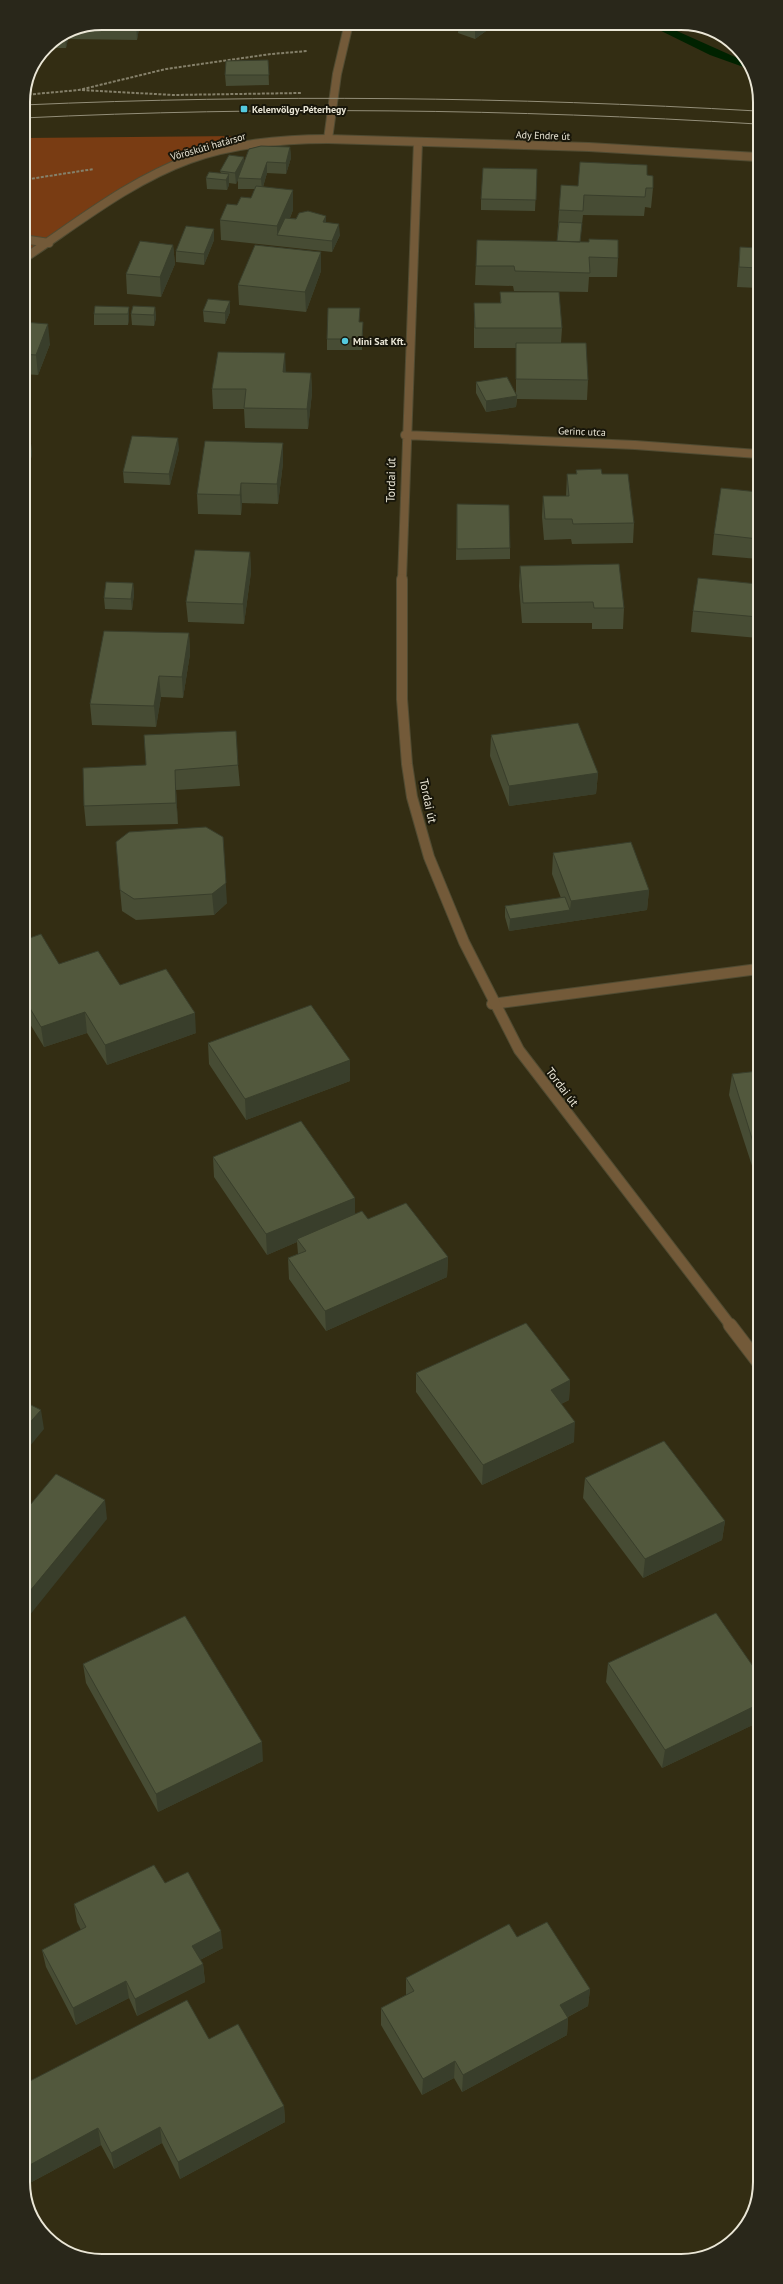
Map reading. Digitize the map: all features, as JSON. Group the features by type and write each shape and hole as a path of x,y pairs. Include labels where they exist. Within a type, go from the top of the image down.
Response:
{"street":[{"path":"328,139 334,92 347,30"},
{"name":"Ady Endre út","path":"328,139 589,147 753,157"},
{"name":"Vöröskúti határsor","path":"30,255 138,184 171,167 239,146 266,141 328,139"},
{"name":"Tordai út","path":"418,142 405,435 400,680 408,769 420,828 459,931 492,1004 519,1050 542,1082 753,1355"},
{"path":"30,240 49,243"},
{"name":"Gerinc utca","path":"405,435 635,445 753,454"},
{"path":"492,1004 753,970"}],"path":[{"path":"79,90 166,69 271,54 343,48"},
{"path":"31,94 79,90 173,95 334,92"}],"shaded area":[{"path":"238,136 239,146 161,172 30,255 30,138"}],"building":[{"path":"268,60 269,75 225,75 226,61"},
{"path":"261,146 290,147 286,163 267,162 261,179 238,178 249,149"},
{"path":"229,155 244,157 235,173 220,171"},
{"path":"580,162 647,165 647,175 653,176 653,188 646,188 645,197 584,195 583,211 559,210 561,185 578,186"},
{"path":"483,168 537,169 536,200 481,199"},
{"path":"209,172 229,174 226,180 206,178"},
{"path":"256,186 293,190 277,226 220,220 227,204 237,205 241,197 251,198"},
{"path":"308,211 326,216 323,222 339,224 332,241 277,235 285,218 296,219 299,213"},
{"path":"559,222 582,223 580,242 557,241"},
{"path":"186,226 214,229 204,254 176,251"},
{"path":"589,239 618,240 618,258 589,257 590,273 515,271 514,266 476,266 477,240 589,242"},
{"path":"140,241 173,245 160,277 126,274"},
{"path":"255,245 321,252 305,292 238,285"},
{"path":"740,247 753,248 753,268 739,267"},
{"path":"500,292 559,292 562,328 475,328 474,303 501,303"},
{"path":"208,299 230,301 225,313 203,311"},
{"path":"95,306 129,307 128,314 94,314"},
{"path":"133,306 155,307 154,315 131,314"},
{"path":"328,308 360,308 359,322 363,322 362,339 327,339"},
{"path":"30,323 48,324 36,355 30,355"},
{"path":"516,343 586,343 588,380 516,379"},
{"path":"218,352 285,353 283,372 311,373 307,409 244,408 246,389 212,389"},
{"path":"507,377 517,396 486,401 476,382"},
{"path":"132,436 178,438 169,474 123,472"},
{"path":"205,441 283,443 277,484 241,483 240,495 197,494"},
{"path":"601,469 602,474 628,474 634,523 573,524 572,519 545,519 543,496 569,496 567,474 577,474 576,470"},
{"path":"721,488 753,491 753,538 714,534"},
{"path":"457,504 509,505 510,548 457,549"},
{"path":"195,550 250,552 243,604 186,602"},
{"path":"619,564 624,608 594,608 593,602 523,603 520,566"},
{"path":"698,578 753,584 753,617 693,611"},
{"path":"106,582 133,583 131,599 104,598"},
{"path":"104,631 189,633 182,677 159,676 154,706 90,704"},
{"path":"578,723 598,773 509,786 491,735"},
{"path":"236,731 238,765 175,770 176,803 84,806 83,768 146,765 144,735"},
{"path":"206,827 223,837 226,883 212,894 134,899 120,890 116,842 129,832"},
{"path":"631,842 649,890 571,901 553,853"},
{"path":"565,897 570,910 510,919 505,906"},
{"path":"41,934 59,964 98,951 120,985 166,969 195,1013 105,1045 85,1012 41,1027 30,1008 30,938"},
{"path":"311,1005 350,1060 245,1099 208,1043"},
{"path":"753,1072 753,1142 732,1074"},
{"path":"301,1121 355,1198 266,1234 213,1157"},
{"path":"406,1203 448,1257 325,1311 288,1258 306,1251 297,1239 362,1211 368,1219"},
{"path":"526,1323 570,1380 551,1390 575,1422 483,1465 416,1373"},
{"path":"30,1404 41,1410 30,1422"},
{"path":"664,1441 725,1521 645,1559 585,1478"},
{"path":"56,1474 105,1500 30,1591 30,1505"},
{"path":"716,1613 753,1666 753,1707 665,1750 608,1663"},
{"path":"185,1616 262,1742 156,1794 83,1664"},
{"path":"154,1865 165,1883 188,1872 221,1931 192,1946 203,1964 135,1999 126,1981 73,2008 42,1950 86,1927 74,1904"},
{"path":"547,1922 590,1989 560,2005 568,2018 463,2075 455,2061 423,2079 381,2008 414,1991 406,1978 509,1924 517,1937"},
{"path":"187,2000 209,2039 238,2024 284,2106 178,2162 160,2127 111,2153 98,2128 30,2165 30,2081"}],"waterway":[{"path":"665,30 714,53 742,64"}],"tram line":[{"path":"30,105 207,99 298,98 482,100 665,106 753,111"},
{"path":"30,118 207,112 390,111 573,115 753,124"}],"place":[{"name":"Kelenvölgy-Péterhegy","path":"244,109"},
{"name":"Mini Sat Kft.","path":"345,341"}]}
